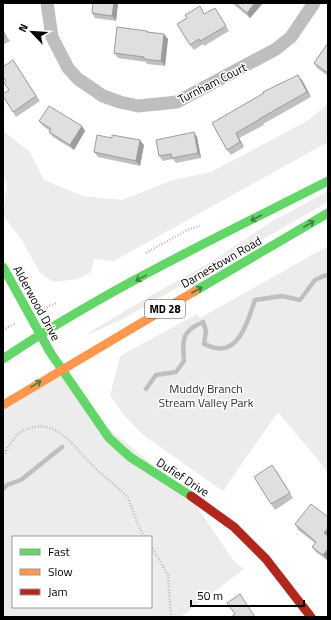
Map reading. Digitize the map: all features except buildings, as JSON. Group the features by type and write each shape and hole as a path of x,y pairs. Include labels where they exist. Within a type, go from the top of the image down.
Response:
{"main road":[{"name":"Darnestown Road","path":"3,359 40,334 145,275 328,181"},
{"name":"Darnestown Road","path":"3,405 328,213"},
{"name":"Alderwood Drive","path":"3,267 50,352"},
{"name":"Dufief Drive","path":"50,352 109,438 130,457 170,482 234,527 266,559 310,617"}],"street":[{"name":"Turnham Court","path":"47,3 52,37 68,68 78,79 103,96 138,106 177,102 276,49 291,37 314,3"}],"path":[{"path":"3,456 17,435 27,429 35,426 58,431 68,439 83,457 127,496 134,517 144,536"},
{"path":"152,548 168,575 171,617"}],"green space":[{"path":"328,104 328,142 114,261 94,259 91,272 78,279 54,282 40,273 21,239 3,215 7,186 3,169 3,131 30,152 44,180 83,196 122,200 173,180 211,172 307,121"},
{"path":"328,191 328,202 119,321 87,335 96,328 150,296 209,263 269,223"},
{"name":"Muddy Branch Stream Valley Park","path":"328,246 328,472 278,412 223,491 143,435 124,415 110,396 120,356 197,314 200,318"},
{"path":"62,369 96,418 189,495 234,561 244,569 181,617 3,617 3,405"}],"waterway":[{"path":"146,389 156,375 176,372 184,361 183,347 187,332 196,325 203,322 206,331 204,344 214,348 224,348 231,345 242,332 255,300 282,296 300,300 315,280 326,275 328,276"},
{"path":"3,489 7,485 21,480 62,447"}],"traffic: fast":[{"path":"3,359 81,310 162,265 328,181"},
{"path":"195,291 328,213"},
{"path":"3,267 50,352 109,438 130,457 191,496"}],"traffic: slow":[{"path":"3,405 195,291"}],"traffic: jam":[{"path":"191,496 234,527 266,559 311,617"}]}
